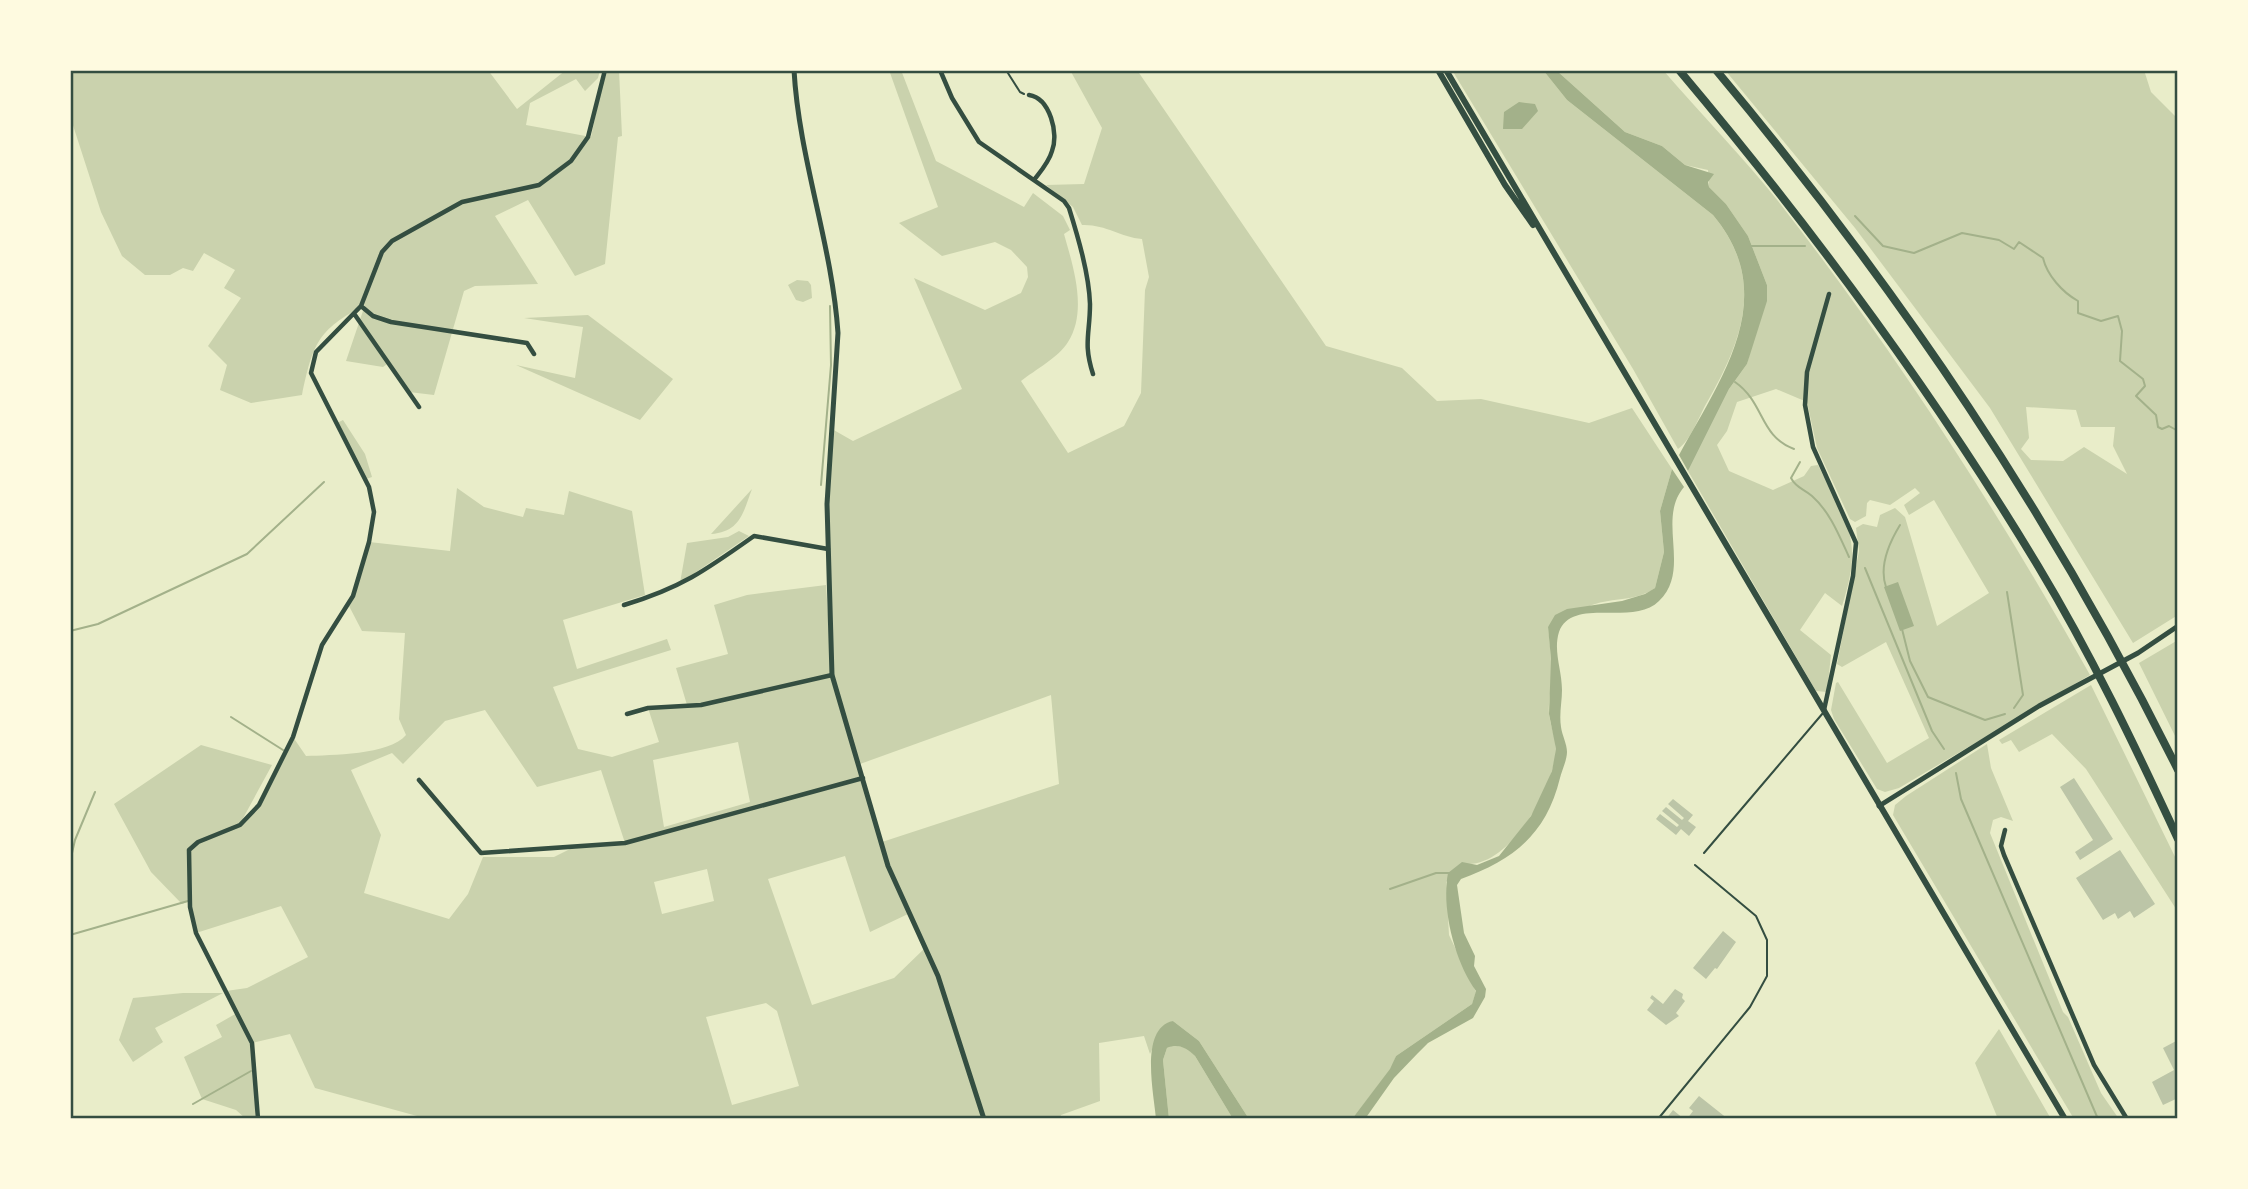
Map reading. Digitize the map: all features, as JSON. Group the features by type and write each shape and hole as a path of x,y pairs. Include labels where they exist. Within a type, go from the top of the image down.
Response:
{"highway":[{"path":"1679,70 1777,187 1910,367 2039,567 2089,657 2178,839"},
{"path":"1716,70 1853,239 2001,453 2114,643 2178,770"}],"main road":[{"path":"1438,70 1529,208 1539,232 2065,1119"},
{"path":"1446,70 1473,123"}],"street":[{"path":"258,1119 252,1042 196,933 190,907 189,850 198,842 240,825 259,805 293,737 322,645 353,596 373,520 369,487 312,373 316,352 355,315 382,252 400,235 462,202 539,185 571,161 588,137 605,70"},
{"path":"794,70 802,142 836,305 838,333 827,504 832,675 888,866 907,914 938,976 984,1119"},
{"path":"940,70 954,102 979,142 1064,201 1072,217 1088,295 1085,345 1093,374"},
{"path":"1029,95 1040,99 1047,108 1054,139 1051,156 1034,180"},
{"path":"1823,712 1828,700 1833,661 1853,576 1856,543 1813,447 1805,405 1807,372 1829,294"},
{"path":"361,306 373,316 391,322 527,343 534,354"},
{"path":"355,315 419,407"},
{"path":"624,605 666,593 693,580 754,536 828,549"},
{"path":"1879,806 2003,728 2138,653 2178,626"},
{"path":"627,714 648,708 701,705 832,675"},
{"path":"419,780 481,853 625,843 863,778"},
{"path":"2005,830 2001,846 2004,855 2094,1065 2127,1119"}],"lane":[{"path":"1704,853 1823,712"},
{"path":"1658,1119 1760,994 1767,976 1767,940 1756,916 1695,865"}],"path":[{"path":"1006,70 1020,92 1029,95"}],"shaded area":[{"path":"196,70 488,70 517,109 566,70 600,70 598,78 585,91 576,79 530,103 526,125 591,137 602,85 608,70 619,70 622,136 618,137 605,264 575,276 528,200 495,216 538,284 475,286 464,291 434,395 409,392 390,362 383,367 346,361 365,305 336,322 320,340 310,363 302,395 251,403 220,390 227,365 208,346 241,298 224,288 235,270 204,253 193,271 183,268 170,275 145,275 122,256 101,212 70,116 70,71 196,73"},
{"path":"889,70 901,70 936,161 1024,207 1033,193 1063,216 1070,230 1064,234 1077,288 1074,330 1059,353 1021,381 1068,453 1124,426 1141,393 1145,290 1149,277 1142,239 1098,226 1082,225 1073,207 1046,185 1084,184 1102,128 1070,70 1137,70 1326,346 1402,368 1437,401 1481,399 1589,423 1632,408 1672,469 1660,511 1664,552 1655,588 1640,595 1592,605 1548,627 1551,668 1549,713 1556,750 1547,784 1527,822 1514,839 1483,861 1467,864 1446,882 1449,935 1476,992 1472,1004 1396,1056 1391,1069 1352,1119 1249,1119 1199,1041 1173,1021 1161,1029 1150,1054 1144,1036 1099,1043 1100,1101 1061,1115 1060,1119 428,1119 315,1088 290,1034 252,1043 256,1068 255,1119 246,1119 236,1110 202,1099 184,1057 222,1037 216,1025 237,1013 226,991 247,988 308,957 281,906 196,933 189,901 182,904 151,872 114,804 201,745 272,765 241,822 259,805 293,737 306,756 374,750 398,742 406,735 399,719 405,633 362,631 349,606 369,542 450,551 457,488 484,507 523,517 526,508 564,515 569,491 632,511 645,595 563,620 577,669 667,639 671,650 553,687 578,749 612,757 659,742 648,708 687,705 676,668 728,654 714,605 747,595 826,585 832,675 827,504 832,429 853,441 962,389 914,278 985,310 1021,293 1028,277 1027,267 1011,250 995,242 942,256 899,223 938,207","holes":["1051,695 1059,784 882,842 860,764","485,710 537,787 601,770 625,843 570,849 554,857 483,857 468,894 449,919 364,893 381,835 351,770 392,753 403,764 445,721","738,742 750,802 664,827 653,760","845,856 870,932 908,914 925,948 894,978 812,1005 768,879","707,869 714,901 662,914 654,882","766,1003 777,1011 799,1086 732,1105 706,1017"]},
{"path":"1452,70 1543,70 1567,100 1713,215 1729,239 1739,263 1744,286 1738,333 1719,380 1690,435 1678,449 1633,369"},
{"path":"1543,70 1556,70 1625,132 1662,146 1685,165 1714,174 1708,182 1709,187 1726,204 1748,236 1767,285 1767,301 1747,364 1729,389 1688,471 1679,455 1726,367 1738,337 1744,307 1743,276 1733,246 1713,215 1567,100"},
{"path":"1556,70 1663,70 1736,151 1778,201 1904,373 2018,552 2090,675 1899,788 1885,792 1877,789 1834,719 1831,710 1836,683 1838,682 1887,763 1929,738 1886,642 1842,667 1837,664 1859,551 1856,528 1863,524 1877,527 1880,515 1895,508 1905,517 1937,626 1989,593 1934,500 1909,515 1904,505 1920,493 1915,488 1890,505 1870,500 1867,503 1866,516 1855,522 1850,519 1817,448 1807,402 1776,389 1737,402 1727,431 1717,445 1729,471 1773,490 1804,476 1811,466 1818,465 1849,532 1852,564 1842,606 1825,593 1800,630 1831,655 1827,692 1816,691 1688,471 1729,389 1747,364 1767,285 1748,236 1726,204 1709,187 1708,170 1685,165 1662,146 1625,132"},
{"path":"1725,70 2144,70 2151,92 2178,119 2178,615 2133,643 1990,408 1855,228","holes":["2026,407 2076,410 2081,427 2115,427 2113,446 2127,474 2084,447 2063,461 2031,460 2021,449 2029,438"]},
{"path":"1519,102 1535,104 1538,111 1522,129 1503,129 1504,112"},
{"path":"797,280 808,281 812,298 803,302 796,300 788,285"},
{"path":"588,315 673,379 640,420 516,365 575,378 583,327 524,318"},
{"path":"343,420 365,454 372,477 366,479 337,423"},
{"path":"1672,469 1684,487 1676,500 1673,514 1674,560 1668,588 1659,601 1648,608 1634,612 1589,613 1566,621 1559,632 1557,646 1562,690 1560,722 1567,752 1554,798 1546,815 1525,843 1480,872 1461,879 1457,885 1464,933 1475,956 1474,966 1486,989 1485,997 1473,1018 1428,1043 1418,1053 1394,1078 1365,1119 1352,1119 1390,1069 1396,1056 1472,1004 1476,991 1456,950 1448,919 1448,873 1462,862 1477,865 1499,856 1531,816 1552,771 1556,749 1549,714 1551,659 1548,627 1555,615 1567,609 1622,601 1655,588 1664,552 1660,511"},
{"path":"752,489 739,520 728,530 711,534"},
{"path":"739,531 749,536 680,583 687,543 728,537"},
{"path":"1898,582 1914,626 1900,631 1884,587"},
{"path":"2178,640 2178,742 2139,663"},
{"path":"2091,685 2178,863 2178,912 2086,769 2052,734 2019,752 2011,740 2002,744 1999,740"},
{"path":"1987,744 1991,768 2013,821 2001,817 1993,820 1990,833 2063,1012 2068,1017 2101,1093 2119,1119 2074,1119 1893,815 1895,805 1906,796"},
{"path":"183,993 223,993 155,1028 163,1042 133,1062 119,1040 133,998"},
{"path":"1173,1021 1199,1041 1249,1119 1233,1119 1195,1056 1186,1049 1175,1046 1167,1048 1163,1060 1169,1119 1156,1119 1152,1048 1162,1026"},
{"path":"1999,1029 2051,1119 1998,1119 1975,1063"},
{"path":"1173,1045 1187,1048 1195,1056 1233,1119 1169,1119 1163,1060 1167,1048"}],"building":[{"path":"2074,778 2113,839 2080,860 2075,852 2093,840 2060,787"},
{"path":"1673,799 1693,815 1688,821 1696,827 1689,836 1681,829 1676,835 1656,819 1660,814 1677,827 1679,825 1662,811 1666,807 1682,820 1684,818 1668,804"},
{"path":"2120,850 2155,904 2134,918 2130,911 2118,919 2115,913 2103,920 2076,878"},
{"path":"1723,931 1736,942 1717,969 1706,979 1693,968"},
{"path":"1675,989 1683,994 1685,1001 1676,1013 1679,1016 1666,1025 1647,1010 1654,1001 1650,998 1652,995 1663,1004"},
{"path":"2178,1040 2178,1098 2163,1105 2152,1082 2174,1070 2163,1048"},
{"path":"1699,1096 1728,1119 1687,1119 1693,1111 1689,1108"},
{"path":"1673,1110 1684,1119 1666,1119"}],"waterway":[{"path":"1855,216 1883,246 1914,253 1962,233 1999,240 2014,249 2019,242 2043,258 2056,282 2078,301 2078,313 2101,321 2118,316 2122,331 2120,361 2143,379 2145,386 2136,396 2156,415 2158,427 2162,429 2169,426 2178,431"},
{"path":"1750,246 1805,246"},
{"path":"821,485 831,365 830,306"},
{"path":"1735,382 1745,390 1774,436 1794,449"},
{"path":"1800,462 1791,478 1824,509 1849,557"},
{"path":"70,631 98,624 247,554 324,482"},
{"path":"1886,587 1886,555 1900,525"},
{"path":"1865,568 1932,731 1944,749"},
{"path":"2007,592 2023,695 2014,708"},
{"path":"1902,629 1910,661 1928,697 1985,720 2005,714"},
{"path":"231,717 283,750"},
{"path":"1956,773 1961,799 2098,1119"},
{"path":"70,862 75,840 95,792"},
{"path":"1390,889 1436,873 1449,873"},
{"path":"70,935 188,901"},
{"path":"193,1104 251,1071"}]}
